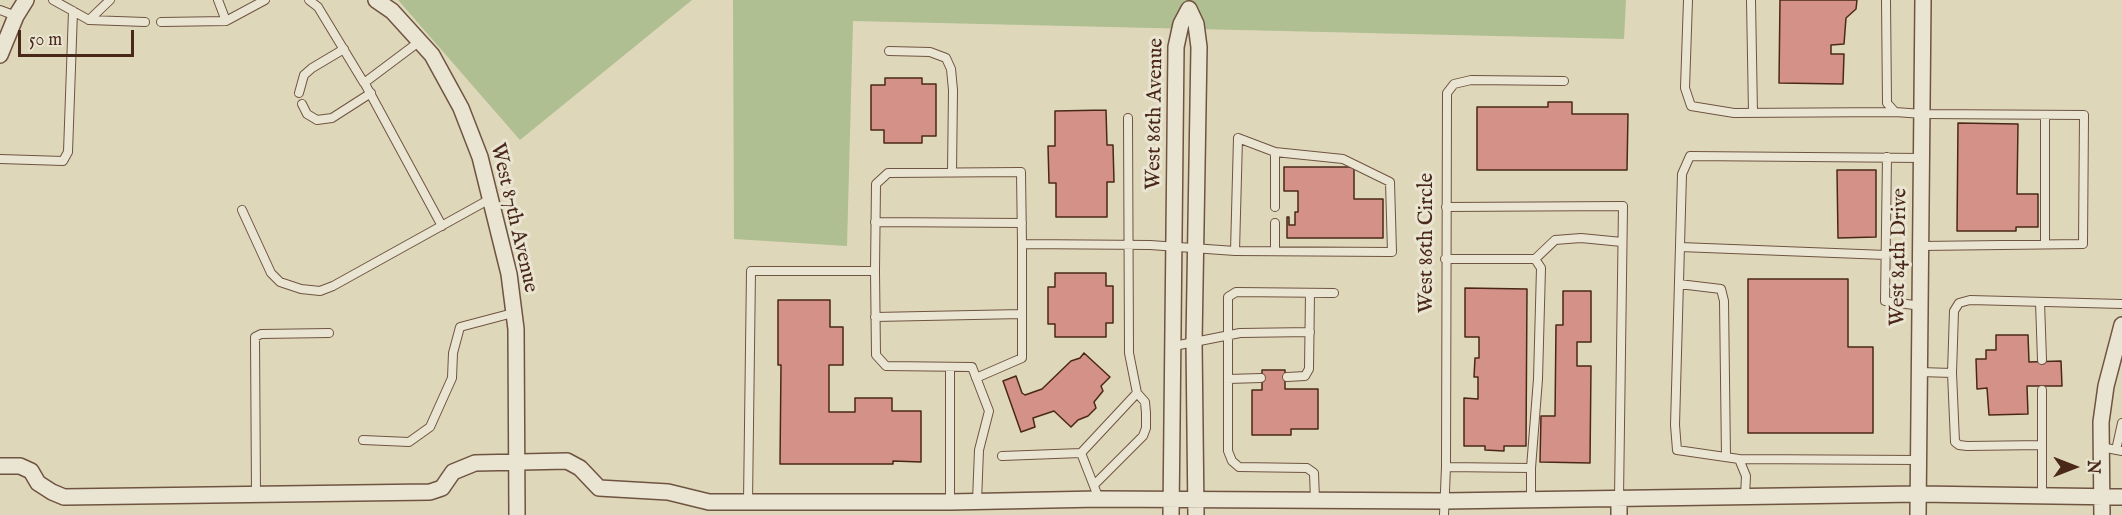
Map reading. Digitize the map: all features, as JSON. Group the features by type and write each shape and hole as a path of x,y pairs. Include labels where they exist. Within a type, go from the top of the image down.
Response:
{"street":[{"path":"0,55 16,16 26,0"},
{"name":"West 87th Avenue","path":"376,0 393,11 432,55 461,108 480,157 509,274 516,329 517,515"},
{"name":"West 84th Drive","path":"1918,515 1923,0"},
{"name":"West 86th Avenue","path":"1171,508 1176,47 1180,24 1189,4"},
{"name":"West 86th Avenue","path":"1189,4 1196,24 1199,47 1194,342 1196,508"},
{"path":"2102,515 2102,497 2113,449 2101,422 2106,386 2122,325"},
{"path":"0,466 20,466 31,471 38,483 64,497 430,492 442,488 453,472 475,463 567,461 580,468 599,488 668,492 709,502 950,502 1099,499 1171,508 1196,508 1315,500 1444,508 1532,500 1619,498 1918,494 2122,497"},
{"path":"1619,498 1619,515"}],"lane":[{"path":"53,0 89,20 145,22"},
{"path":"89,20 110,0"},
{"path":"218,0 226,21"},
{"path":"161,22 226,21 265,0"},
{"path":"309,0 318,8 364,82 442,226"},
{"path":"1688,0 1685,88 1691,106 1734,113 1895,112 2084,115 2083,244 1921,246"},
{"path":"1751,0 1753,113"},
{"path":"1886,0 1887,102 1895,112"},
{"path":"0,10 16,16"},
{"path":"0,159 63,161 68,152 73,10"},
{"path":"364,82 420,41"},
{"path":"299,93 304,75 344,49"},
{"path":"889,51 930,52 946,58 951,69 953,90 952,172"},
{"name":"West 86th Circle","path":"1444,508 1447,93 1454,84 1472,80 1564,81"},
{"path":"302,104 307,114 317,120 332,118 370,93"},
{"path":"2045,115 2045,244"},
{"path":"1094,484 1143,436 1146,428 1144,402 1137,393 1129,353 1128,118"},
{"path":"1022,244 1128,245 1175,248 1197,248 1235,250 1275,251 1392,252 1390,182 1343,159 1275,152 1238,138 1235,250"},
{"path":"1275,152 1275,207"},
{"path":"1919,460 1739,459 1677,450 1675,425 1682,174 1690,156 1923,158"},
{"path":"1887,157 1885,301 1921,306"},
{"path":"976,378 1022,358 1021,172 888,173 876,184 874,271 876,355 886,366 972,367 976,378 989,411 979,450 977,501"},
{"path":"242,210 271,273 280,282 301,290 320,291 490,199"},
{"path":"1446,207 1623,206 1619,498"},
{"path":"875,222 1022,223"},
{"path":"1275,223 1275,251"},
{"path":"1445,259 1535,259 1555,240 1581,238 1622,242"},
{"path":"1680,248 1886,255"},
{"path":"1532,500 1531,468 1537,390 1541,268 1535,259"},
{"path":"748,502 751,271 874,271"},
{"path":"1679,284 1721,289 1724,301 1726,457"},
{"path":"1315,500 1314,473 1307,468 1239,467 1232,462 1228,451 1228,297 1236,292 1334,293"},
{"path":"1287,377 1305,376 1309,369 1310,292"},
{"path":"2042,445 1959,445 1955,442 1952,373 1954,311 1959,303 1970,300 2122,304"},
{"path":"2040,302 2042,360"},
{"path":"363,440 409,442 430,427 452,378 453,353 460,327 513,313"},
{"path":"875,317 1022,314"},
{"path":"1174,346 1227,335 1310,332"},
{"path":"256,494 255,337 261,334 329,333"},
{"path":"950,367 950,502"},
{"path":"1920,372 1952,373"},
{"path":"1228,379 1262,378"},
{"path":"2042,390 2042,496"},
{"path":"1002,456 1081,453 1137,393"},
{"path":"2113,449 2122,423"},
{"path":"1081,453 1099,499"},
{"path":"1739,459 1746,476 1745,496"},
{"path":"1446,467 1531,468"}],"green space":[{"path":"398,0 692,0 520,140"},
{"path":"733,0 1626,0 1624,39 853,21 847,246 734,239"}],"building":[{"path":"1780,0 1857,0 1856,9 1846,18 1844,44 1831,45 1831,54 1844,54 1843,84 1779,83"},
{"path":"885,78 922,78 922,84 936,84 936,136 922,136 922,143 884,143 884,130 871,130 871,85 885,85"},
{"path":"1548,102 1572,102 1572,114 1628,114 1627,170 1477,170 1477,107 1548,107"},
{"path":"1106,110 1107,145 1113,145 1114,182 1107,182 1107,217 1056,217 1056,183 1049,183 1048,146 1055,146 1055,111"},
{"path":"1958,123 2018,124 2017,194 2038,194 2038,227 2016,227 2016,231 1957,231"},
{"path":"1284,167 1354,167 1354,199 1383,199 1383,238 1287,238 1287,217 1289,217 1289,225 1295,225 1295,212 1298,212 1298,191 1284,191"},
{"path":"1837,170 1876,170 1876,237 1838,238"},
{"path":"1055,273 1106,273 1106,286 1113,286 1113,323 1106,323 1106,337 1055,337 1055,324 1048,324 1048,287 1055,287"},
{"path":"1748,279 1848,279 1848,347 1873,347 1873,433 1748,433"},
{"path":"1465,288 1527,289 1526,446 1504,446 1504,451 1485,450 1485,446 1464,446 1464,398 1478,399 1478,377 1474,377 1475,358 1479,358 1479,337 1465,337"},
{"path":"1563,291 1591,291 1591,342 1577,342 1577,366 1591,366 1590,463 1540,462 1541,416 1555,416 1556,325 1563,325"},
{"path":"778,300 830,300 830,327 843,327 843,365 829,365 829,412 855,412 855,398 892,398 892,411 921,411 921,462 780,464 781,365 778,365"},
{"path":"1996,335 2028,335 2029,362 2061,361 2062,386 2027,386 2028,414 1989,415 1987,388 1977,389 1976,359 1986,359 1986,350 1996,350"},
{"path":"1084,353 1110,377 1101,386 1103,391 1094,402 1096,408 1071,427 1054,411 1033,418 1035,427 1021,432 1003,381 1016,376 1022,393 1025,395 1042,389 1071,361 1080,358"},
{"path":"1262,370 1285,370 1285,389 1318,389 1318,429 1291,429 1291,435 1252,435 1252,390 1262,390"}]}
